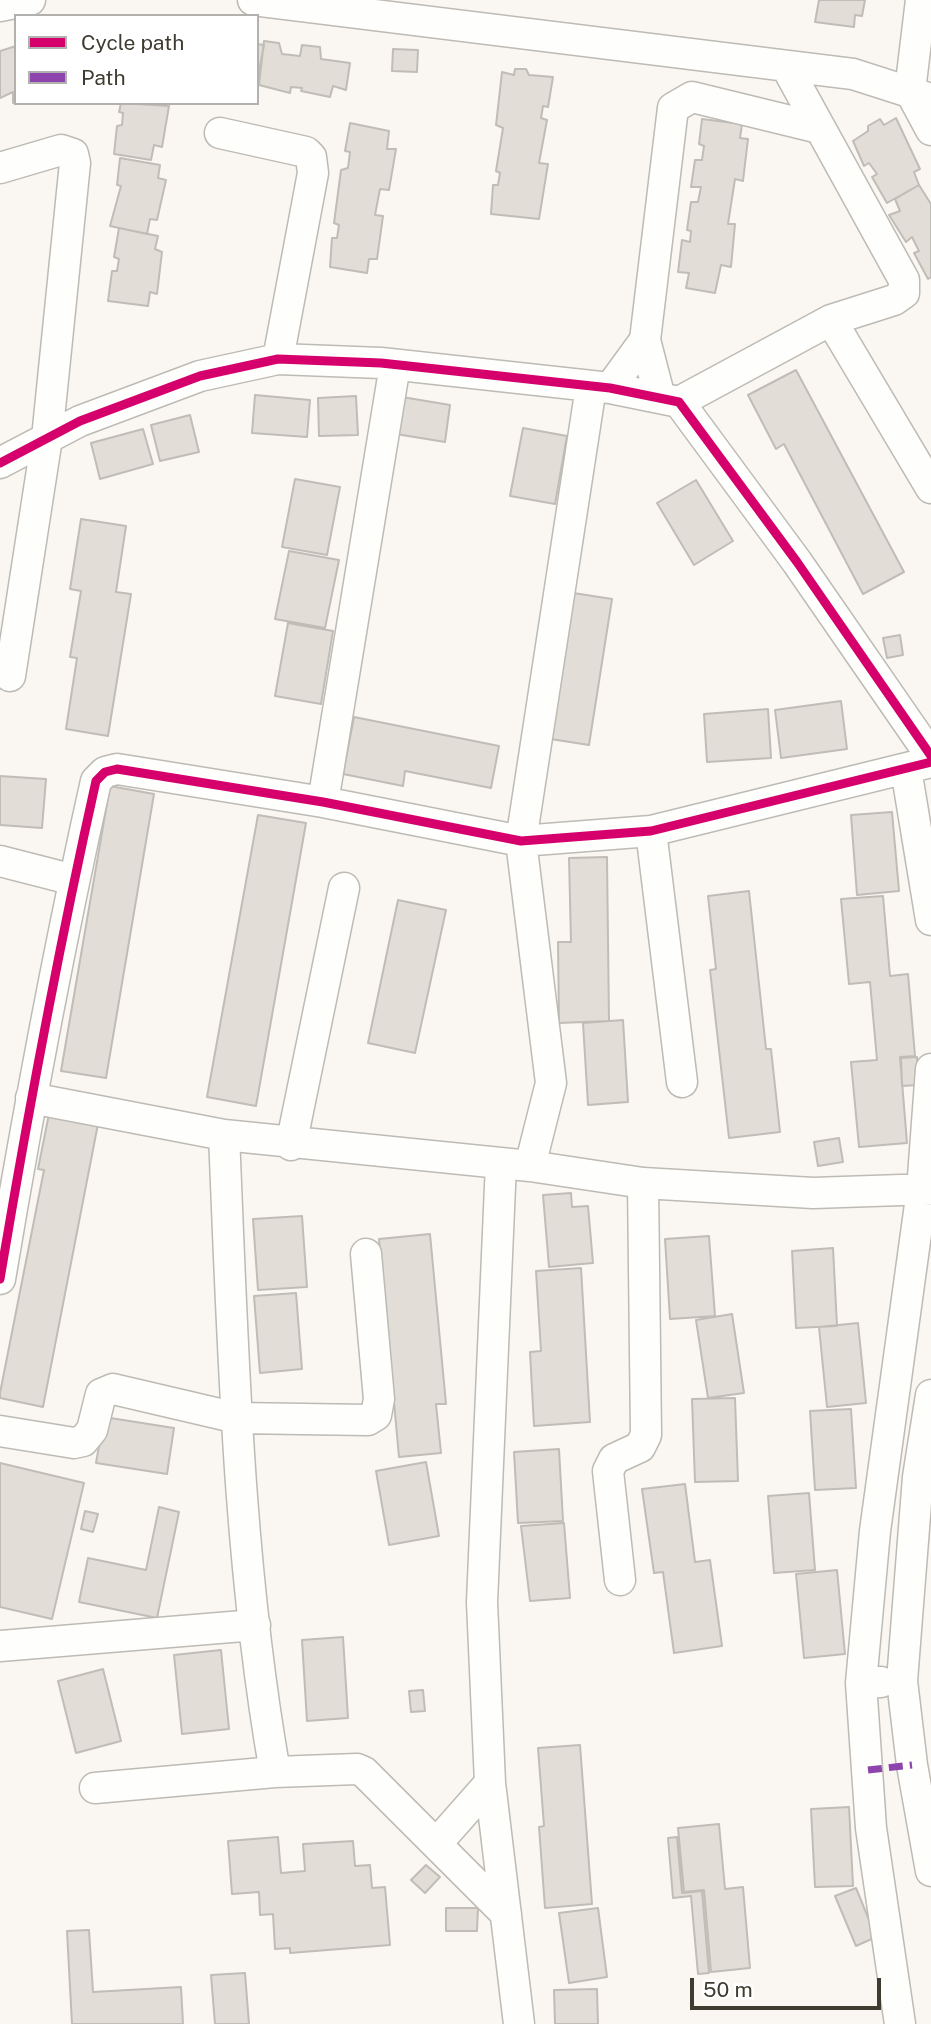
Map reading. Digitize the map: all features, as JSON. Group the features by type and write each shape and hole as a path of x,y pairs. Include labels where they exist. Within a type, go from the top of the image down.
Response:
{"street":[{"path":"0,6 30,0"},
{"path":"253,0 403,9 853,74 920,95"},
{"path":"920,0 920,95 931,130"},
{"path":"0,463 80,421 200,376 278,359 395,365 601,388 669,400 831,320 894,300 905,288 904,280 786,66"},
{"path":"819,128 692,97 673,108 645,340 669,400 797,562 923,762 931,920"},
{"path":"220,133 306,152 311,158 313,173 278,359"},
{"path":"0,168 61,150 73,154 75,163 47,438 10,676"},
{"path":"831,320 931,488"},
{"path":"519,2024 490,1783 482,1602 515,1165 551,1083 521,841 601,388 645,340"},
{"path":"323,803 395,365"},
{"path":"0,1279 31,1098 74,880 96,780 105,772 117,769 323,803 521,841 651,831 923,762"},
{"path":"651,831 682,1082"},
{"path":"0,861 74,880"},
{"path":"291,1144 344,888"},
{"path":"900,2024 871,1828 861,1683 875,1531 927,1189 931,1069"},
{"path":"31,1098 224,1135 515,1165 643,1183 813,1193 927,1189"},
{"path":"224,1135 237,1419 255,1625 275,1772"},
{"path":"620,1580 608,1471 614,1459 640,1447 646,1435 643,1183"},
{"path":"0,1431 74,1444 83,1441 92,1430 101,1394 113,1389 237,1419 368,1420 376,1415 379,1399 366,1254"},
{"path":"931,1395 925,1477 902,1681 912,1765 931,1871"},
{"path":"0,1646 255,1625"},
{"path":"861,1683 902,1681"},
{"path":"96,1788 275,1772 357,1769 365,1772 506,1914"},
{"path":"437,1843 490,1783"}],"building":[{"path":"819,0 865,0 862,16 855,15 854,27 815,22"},
{"path":"264,41 279,43 282,54 300,56 302,45 320,47 321,59 350,63 346,90 333,86 330,97 301,91 302,88 291,87 290,93 259,85"},
{"path":"259,44 264,45 259,71"},
{"path":"14,47 13,103 13,92 0,98 0,51"},
{"path":"393,49 418,50 417,72 392,71"},
{"path":"515,69 526,69 529,75 553,77 548,107 543,106 541,118 547,120 539,163 548,164 539,219 491,214 493,185 498,185 500,173 496,171 503,128 496,125 502,72 514,75"},
{"path":"121,105 169,106 162,147 154,145 151,160 114,154 117,126 122,125 123,113 119,112"},
{"path":"896,118 920,169 914,172 919,185 887,203 872,177 877,174 869,163 864,166 853,141 868,131 868,126 880,119 884,125"},
{"path":"702,119 742,124 740,138 748,139 743,181 735,179 728,224 735,224 731,267 721,265 715,293 686,288 689,273 678,272 682,240 690,242 691,231 687,230 691,202 698,202 701,187 691,187 695,160 702,160 704,146 699,144"},
{"path":"350,123 389,131 387,149 396,149 389,190 380,189 375,215 383,216 377,259 369,259 367,273 330,267 332,238 337,238 339,225 334,223 341,170 348,168 350,152 345,151"},
{"path":"120,158 160,165 158,178 166,180 157,220 150,219 147,234 110,226 121,186 117,185"},
{"path":"919,185 931,204 931,277 928,279 914,253 919,251 912,237 906,242 889,215 900,211 895,199"},
{"path":"119,228 158,236 155,249 162,252 157,294 150,292 148,306 108,301 112,271 117,271 119,259 114,257"},
{"path":"796,370 904,572 863,594 784,444 776,449 748,395"},
{"path":"255,395 310,400 307,437 252,433"},
{"path":"356,396 358,435 319,436 318,398"},
{"path":"402,397 450,405 445,442 396,434"},
{"path":"190,415 199,452 160,461 151,425"},
{"path":"523,428 567,436 555,504 510,496"},
{"path":"143,429 153,464 100,479 91,443"},
{"path":"295,479 340,487 327,555 282,547"},
{"path":"696,480 733,541 694,565 657,503"},
{"path":"81,519 126,526 116,592 131,594 108,736 66,729 77,658 70,657 81,591 70,589"},
{"path":"289,551 339,560 325,628 275,619"},
{"path":"567,592 612,599 589,745 544,738"},
{"path":"288,623 333,631 321,704 275,696"},
{"path":"900,635 903,655 887,658 883,638"},
{"path":"841,701 847,749 781,758 775,710"},
{"path":"768,709 771,758 707,762 704,714"},
{"path":"354,717 499,746 491,788 405,771 403,786 343,774"},
{"path":"0,776 46,779 42,828 0,825"},
{"path":"110,786 154,794 106,1078 61,1071"},
{"path":"892,812 899,891 857,895 851,815"},
{"path":"258,815 306,823 256,1106 207,1097"},
{"path":"607,857 609,1021 559,1023 558,942 571,942 569,858"},
{"path":"749,891 766,1049 771,1049 780,1132 729,1138 710,970 716,969 708,896"},
{"path":"883,896 890,976 908,974 915,1056 900,1057 907,1143 859,1147 851,1062 877,1060 870,982 849,984 841,899"},
{"path":"398,900 446,910 415,1053 368,1043"},
{"path":"623,1020 628,1102 588,1105 583,1023"},
{"path":"917,1057 918,1085 902,1086 901,1058"},
{"path":"49,1114 98,1124 43,1407 0,1398 0,1393 44,1170 38,1169"},
{"path":"839,1138 843,1162 818,1166 814,1142"},
{"path":"571,1193 572,1207 588,1206 593,1263 549,1267 543,1195"},
{"path":"302,1216 307,1287 258,1290 253,1219"},
{"path":"430,1234 446,1404 436,1404 441,1453 399,1457 379,1239"},
{"path":"709,1236 715,1316 670,1319 665,1239"},
{"path":"833,1248 837,1326 796,1328 792,1251"},
{"path":"581,1268 590,1422 534,1426 530,1352 541,1351 536,1271"},
{"path":"296,1293 302,1369 260,1373 254,1296"},
{"path":"732,1314 744,1393 708,1398 696,1320"},
{"path":"858,1323 866,1403 827,1407 819,1327"},
{"path":"735,1398 738,1481 695,1482 692,1399"},
{"path":"851,1409 856,1488 815,1490 810,1411"},
{"path":"104,1417 174,1428 167,1474 96,1463"},
{"path":"559,1449 563,1521 518,1523 514,1452"},
{"path":"426,1462 439,1536 389,1545 376,1471"},
{"path":"0,1463 84,1483 52,1619 0,1607"},
{"path":"685,1484 695,1562 710,1560 722,1646 674,1653 663,1572 654,1573 642,1489"},
{"path":"809,1493 815,1570 774,1573 768,1496"},
{"path":"159,1507 179,1512 157,1618 79,1602 88,1558 146,1570"},
{"path":"85,1511 98,1514 93,1532 81,1529"},
{"path":"564,1523 570,1598 530,1601 521,1526"},
{"path":"837,1570 845,1654 804,1658 796,1574"},
{"path":"343,1637 348,1718 307,1721 302,1640"},
{"path":"221,1650 229,1729 182,1734 174,1655"},
{"path":"103,1669 121,1741 76,1753 58,1681"},
{"path":"423,1690 425,1711 411,1712 409,1691"},
{"path":"580,1745 592,1904 545,1908 539,1827 544,1826 538,1748"},
{"path":"849,1807 853,1886 815,1887 811,1809"},
{"path":"719,1824 725,1889 743,1887 750,1968 711,1972 704,1890 684,1892 678,1828"},
{"path":"278,1837 281,1873 305,1871 303,1844 353,1841 355,1866 370,1865 372,1888 385,1887 390,1945 290,1953 290,1948 275,1949 273,1914 260,1915 259,1892 232,1894 228,1841"},
{"path":"677,1837 682,1893 702,1891 709,1973 698,1974 691,1896 673,1898 668,1838"},
{"path":"426,1865 440,1877 425,1893 411,1880"},
{"path":"856,1888 876,1937 856,1946 835,1896"},
{"path":"446,1908 478,1908 477,1931 446,1931"},
{"path":"598,1908 607,1977 569,1983 559,1913"},
{"path":"89,1930 93,1992 181,1987 183,2024 72,2024 67,1931"},
{"path":"245,1973 249,2024 215,2024 211,1975"},
{"path":"597,1989 598,2024 555,2024 554,1990"}],"marked path":[{"path":"868,1770 912,1765"}],"cycle path":[{"path":"0,463 80,421 200,376 278,359 381,363 610,388 679,402 797,562 931,756"},
{"path":"0,1279 69,905 96,781 105,772 117,769 323,802 521,841 651,831 931,762"}]}
